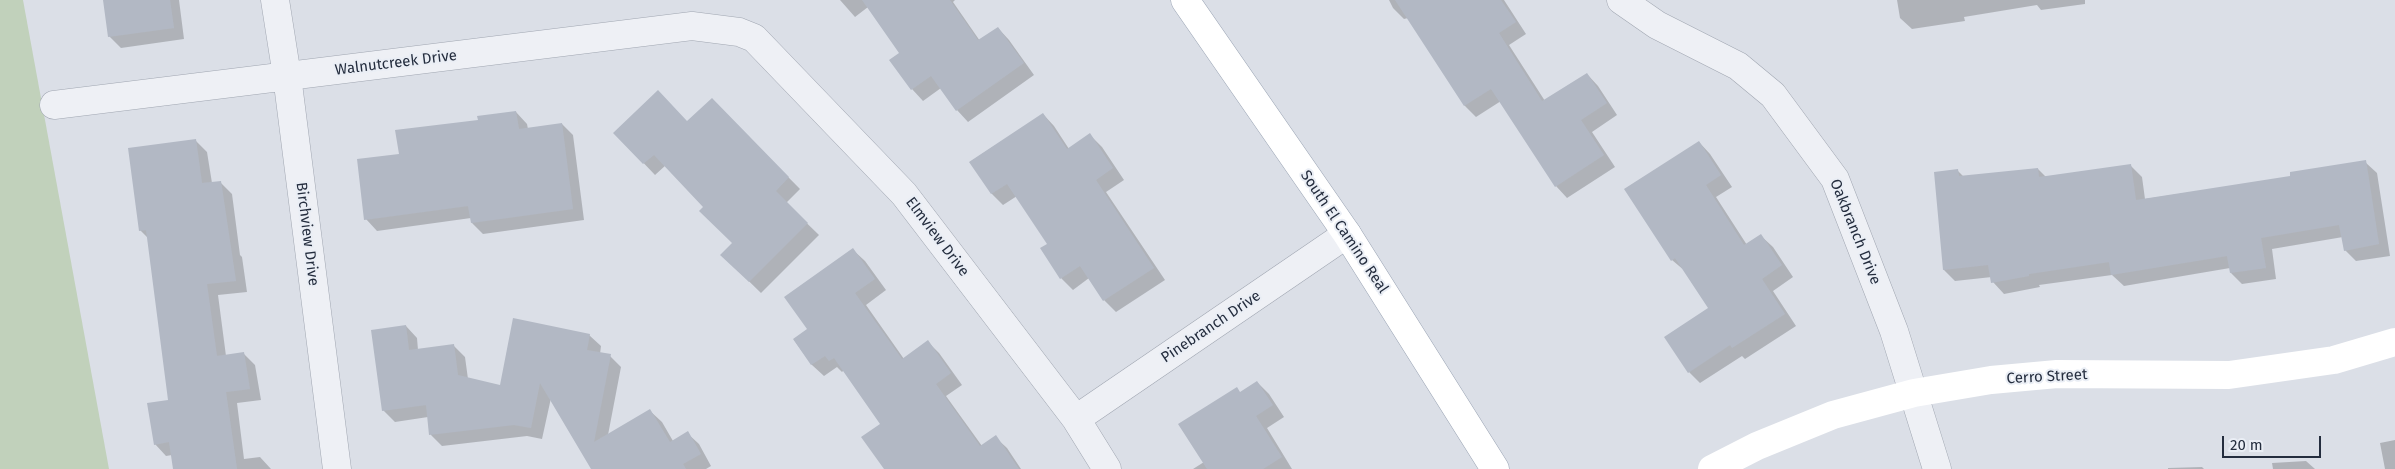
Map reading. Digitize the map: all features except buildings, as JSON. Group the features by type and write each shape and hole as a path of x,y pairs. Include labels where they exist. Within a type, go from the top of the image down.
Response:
{"street":[{"name":"Birchview Drive","path":"276,0 337,469"},
{"name":"South El Camino Real","path":"1185,0 1347,234 1495,469"},
{"name":"Oakbranch Drive","path":"1621,0 1657,25 1738,66 1773,95 1835,179 1894,331 1937,469"},
{"name":"Walnutcreek Drive","path":"54,105 692,26 739,32"},
{"name":"Elmview Drive","path":"739,32 754,38 904,194 1076,419 1107,469"},
{"name":"Pinebranch Drive","path":"1076,419 1347,234"},
{"name":"Cerro Street","path":"1712,469 1757,446 1833,415 1914,393 1991,380 2057,374 2229,375 2334,360 2395,342"}],"green space":[{"path":"0,0 23,0 109,469 0,469"}]}
